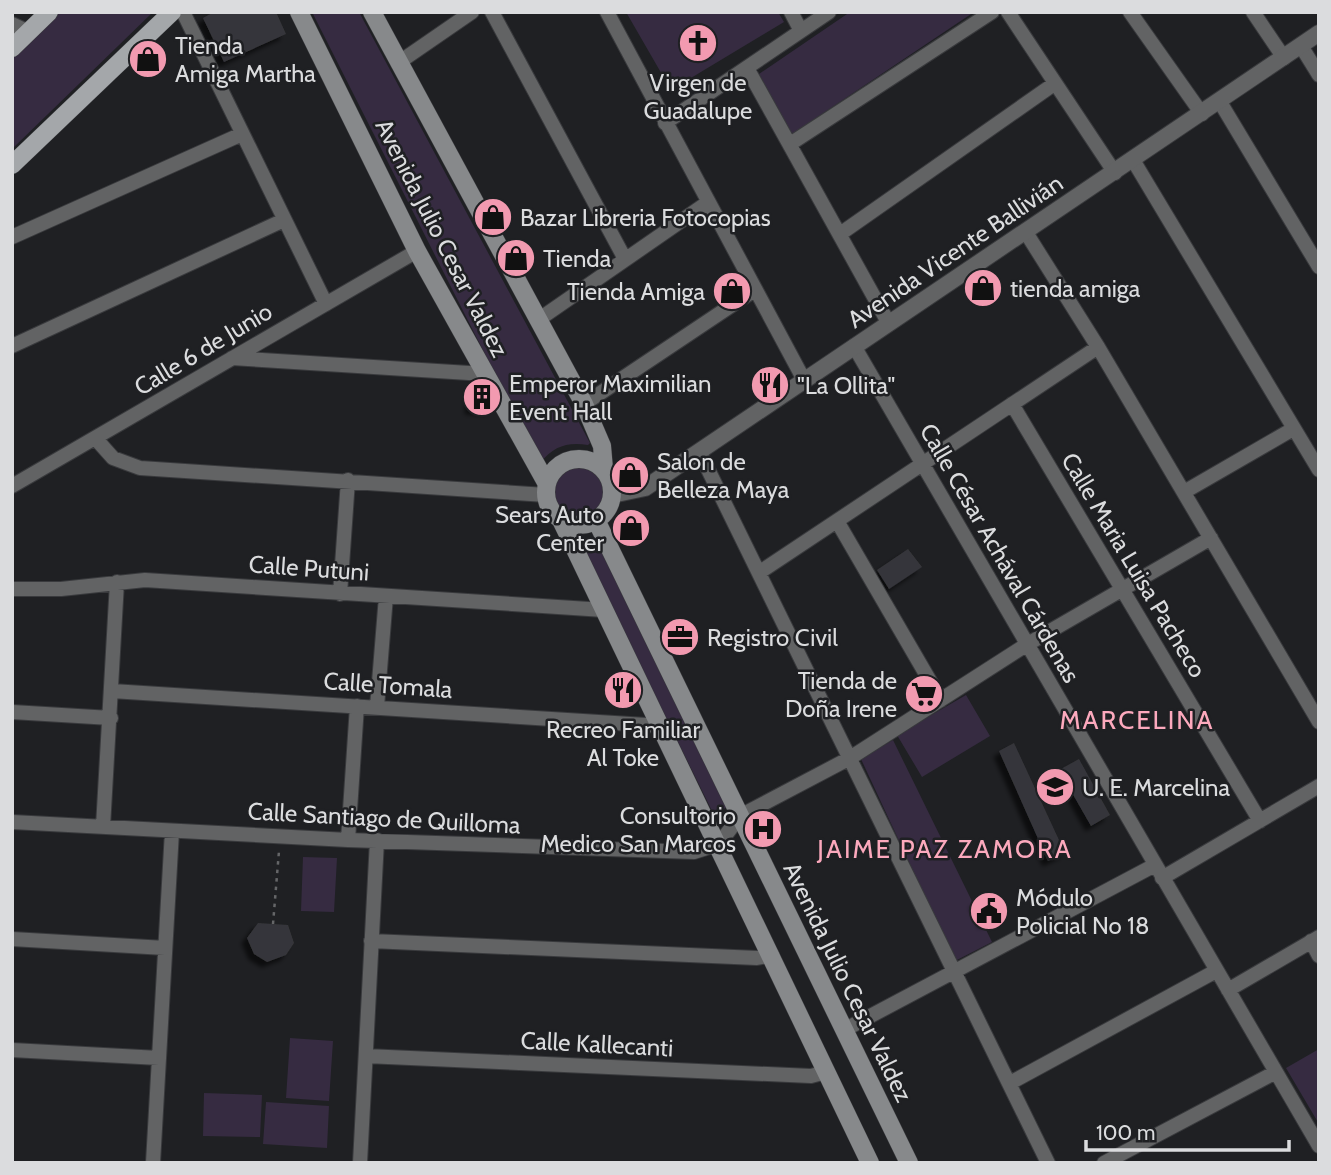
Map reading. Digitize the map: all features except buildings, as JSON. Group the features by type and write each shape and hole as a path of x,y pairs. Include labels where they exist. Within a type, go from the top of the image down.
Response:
{"main road":[{"path":"12,48 49,12"},
{"path":"12,165 172,12"},
{"name":"Avenida Julio Cesar Valdez","path":"299,12 417,251 547,489"},
{"name":"Avenida Julio Cesar Valdez","path":"372,12 584,404 602,446 604,469"},
{"path":"561,520 584,524 596,520 607,510 612,486 604,469 586,459 576,458 557,467 547,489 552,511 561,520 662,726 870,1163"},
{"name":"Avenida Julio Cesar Valdez","path":"596,520 909,1163"}],"street":[{"path":"183,12 326,304"},
{"path":"398,63 472,12"},
{"path":"492,12 625,259"},
{"path":"607,12 753,291 804,380"},
{"path":"791,12 801,31"},
{"path":"664,123 830,12"},
{"path":"790,144 992,12"},
{"path":"1008,12 1115,173"},
{"path":"1130,12 1202,114"},
{"path":"1253,12 1284,58"},
{"path":"12,24 29,32"},
{"name":"Avenida Vicente Ballivián","path":"612,495 645,488 1319,33"},
{"path":"1301,46 1319,75"},
{"path":"747,68 888,322"},
{"path":"840,234 1054,84"},
{"path":"1220,102 1319,267"},
{"path":"12,237 242,134"},
{"path":"1133,160 1319,470"},
{"path":"538,320 707,203"},
{"path":"12,346 284,220"},
{"path":"1025,231 1098,347 1319,722"},
{"name":"Calle 6 de Junio","path":"14,481 96,439 230,358 417,251"},
{"path":"584,404 753,291"},
{"name":"Calle César Achával Cárdenas","path":"854,346 1319,1146"},
{"path":"760,572 1098,347"},
{"path":"230,358 485,374"},
{"name":"Calle Maria Luisa Pacheco","path":"1012,404 1260,821"},
{"path":"1184,492 1293,429"},
{"path":"96,439 113,458 140,468 547,489"},
{"path":"699,451 1048,1163"},
{"path":"340,594 348,480"},
{"path":"837,521 941,700"},
{"path":"719,844 740,816 850,758 1026,645 1211,538"},
{"name":"Calle Putuni","path":"12,589 61,589 145,580 604,610"},
{"path":"103,827 117,582"},
{"path":"377,707 386,596"},
{"name":"Calle Tomala","path":"112,691 662,726"},
{"path":"348,840 357,705"},
{"path":"12,712 111,718"},
{"path":"1162,878 1319,786"},
{"name":"Calle Santiago de Quilloma","path":"12,822 348,840 668,853 694,852 719,844"},
{"path":"153,1163 172,831"},
{"path":"360,1163 376,840"},
{"path":"844,1030 1155,865"},
{"path":"12,939 165,948"},
{"path":"1228,990 1315,939 1319,956"},
{"path":"371,941 757,958 772,955"},
{"path":"1010,1083 1216,971"},
{"path":"12,1050 159,1058"},
{"name":"Calle Kallecanti","path":"366,1056 811,1076 826,1072"},
{"path":"1104,1163 1276,1072"}],"path":[{"path":"273,924 280,836"}],"shaded area":[{"path":"56,12 153,12 12,149 12,55"},
{"path":"312,12 359,12 590,443 588,445 561,446 540,463"},
{"path":"626,12 778,12 784,22 671,90"},
{"path":"850,12 974,12 792,134 759,74"},
{"path":"579,466 597,473 604,491 597,509 579,516 561,509 554,491 561,473"},
{"path":"597,536 727,807 714,815 581,546"},
{"path":"966,695 990,736 922,777 897,735"},
{"path":"893,740 992,942 955,961 861,759"},
{"path":"303,857 337,858 334,912 301,911"},
{"path":"290,1038 333,1041 329,1101 286,1098"},
{"path":"1319,1049 1319,1124 1286,1068"},
{"path":"204,1093 262,1095 260,1137 203,1136"},
{"path":"266,1102 329,1106 327,1148 263,1144"}],"place":[{"name":"Virgen de Guadalupe","path":"698,43"},
{"name":"Tienda Amiga Martha","path":"148,59"},
{"name":"Bazar Libreria Fotocopias","path":"493,217"},
{"name":"Tienda","path":"516,258"},
{"name":"tienda amiga","path":"983,288"},
{"name":"Tienda Amiga","path":"732,291"},
{"name":"\"La Ollita\"","path":"770,385"},
{"name":"Emperor Maximilian Event Hall","path":"482,397"},
{"name":"Salon de Belleza Maya","path":"630,475"},
{"name":"Sears Auto Center","path":"631,528"},
{"name":"Registro Civil","path":"680,637"},
{"name":"Recreo Familiar Al Toke","path":"623,690"},
{"name":"Tienda de Doña Irene","path":"924,694"},
{"name":"U. E. Marcelina","path":"1055,787"},
{"name":"Consultorio Medico San Marcos","path":"763,829"},
{"name":"Módulo Policial No 18","path":"989,911"}],"district":[{"name":"MARCELINA","path":"1137,720"},
{"name":"JAIME PAZ ZAMORA","path":"945,849"}]}
